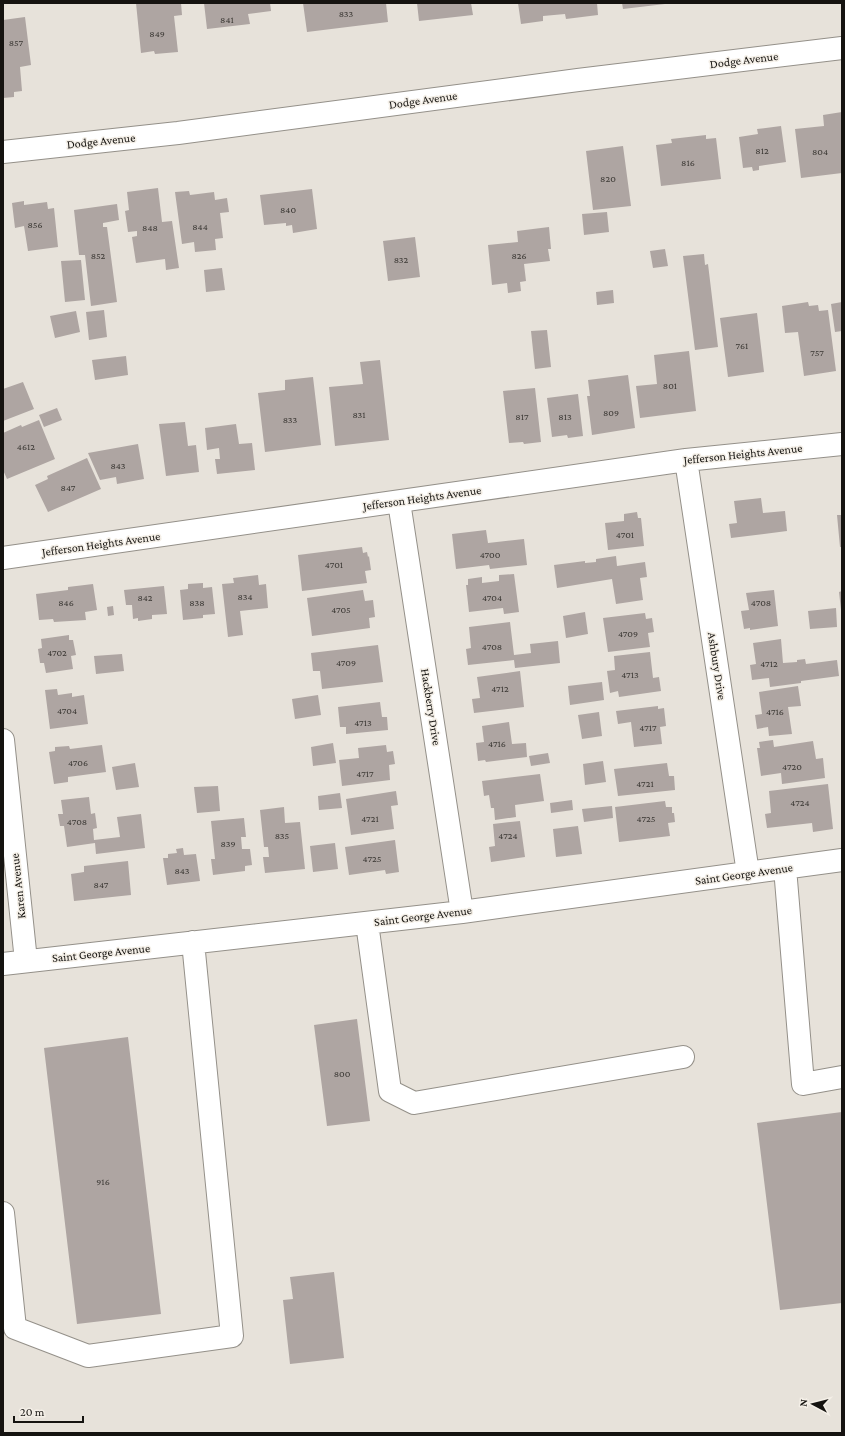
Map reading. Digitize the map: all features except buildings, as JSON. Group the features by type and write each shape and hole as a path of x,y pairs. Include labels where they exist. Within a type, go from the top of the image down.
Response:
{"street":[{"name":"Dodge Avenue","path":"3,152 178,133 578,80 842,48"},
{"name":"Jefferson Heights Avenue","path":"3,558 686,460 842,444"},
{"name":"Ashbury Drive","path":"686,460 748,873"},
{"name":"Hackberry Drive","path":"399,502 462,912"},
{"name":"Karen Avenue","path":"3,740 26,961"},
{"name":"Saint George Avenue","path":"3,964 462,912 842,860"},
{"path":"785,868 803,1084 842,1078"},
{"path":"367,923 390,1091 414,1103 683,1057"},
{"path":"3,1213 15,1328 88,1356 232,1336 193,942"}]}
